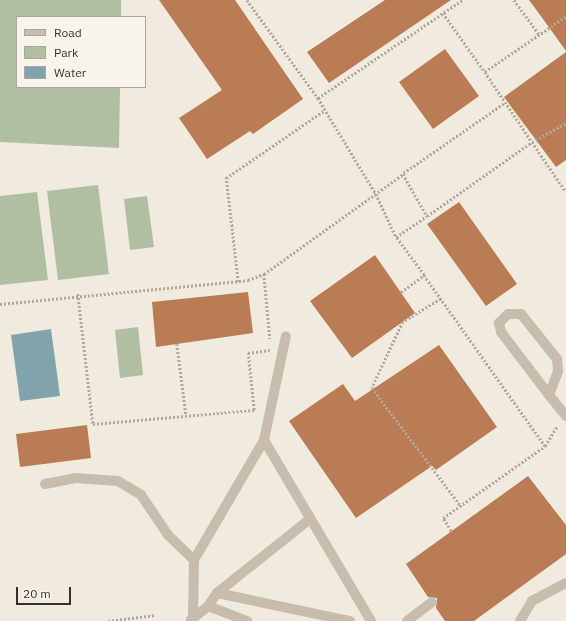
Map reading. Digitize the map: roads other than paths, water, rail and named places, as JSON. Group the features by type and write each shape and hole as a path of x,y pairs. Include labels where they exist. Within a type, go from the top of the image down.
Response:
{"lane":[{"path":"550,395 558,372 557,359 521,314 508,314 499,322 501,332 565,415"},
{"path":"192,620 194,560 264,440 286,336"},
{"path":"264,440 371,621"},
{"path":"45,484 75,478 118,481 141,495 168,535 194,560"},
{"path":"192,620 208,606 217,593 310,519"},
{"path":"520,621 532,601 566,583"},
{"path":"217,593 350,621"},
{"path":"407,621 432,602"},
{"path":"208,606 247,621"}],"water":[{"path":"51,329 60,396 20,401 11,335"}]}
